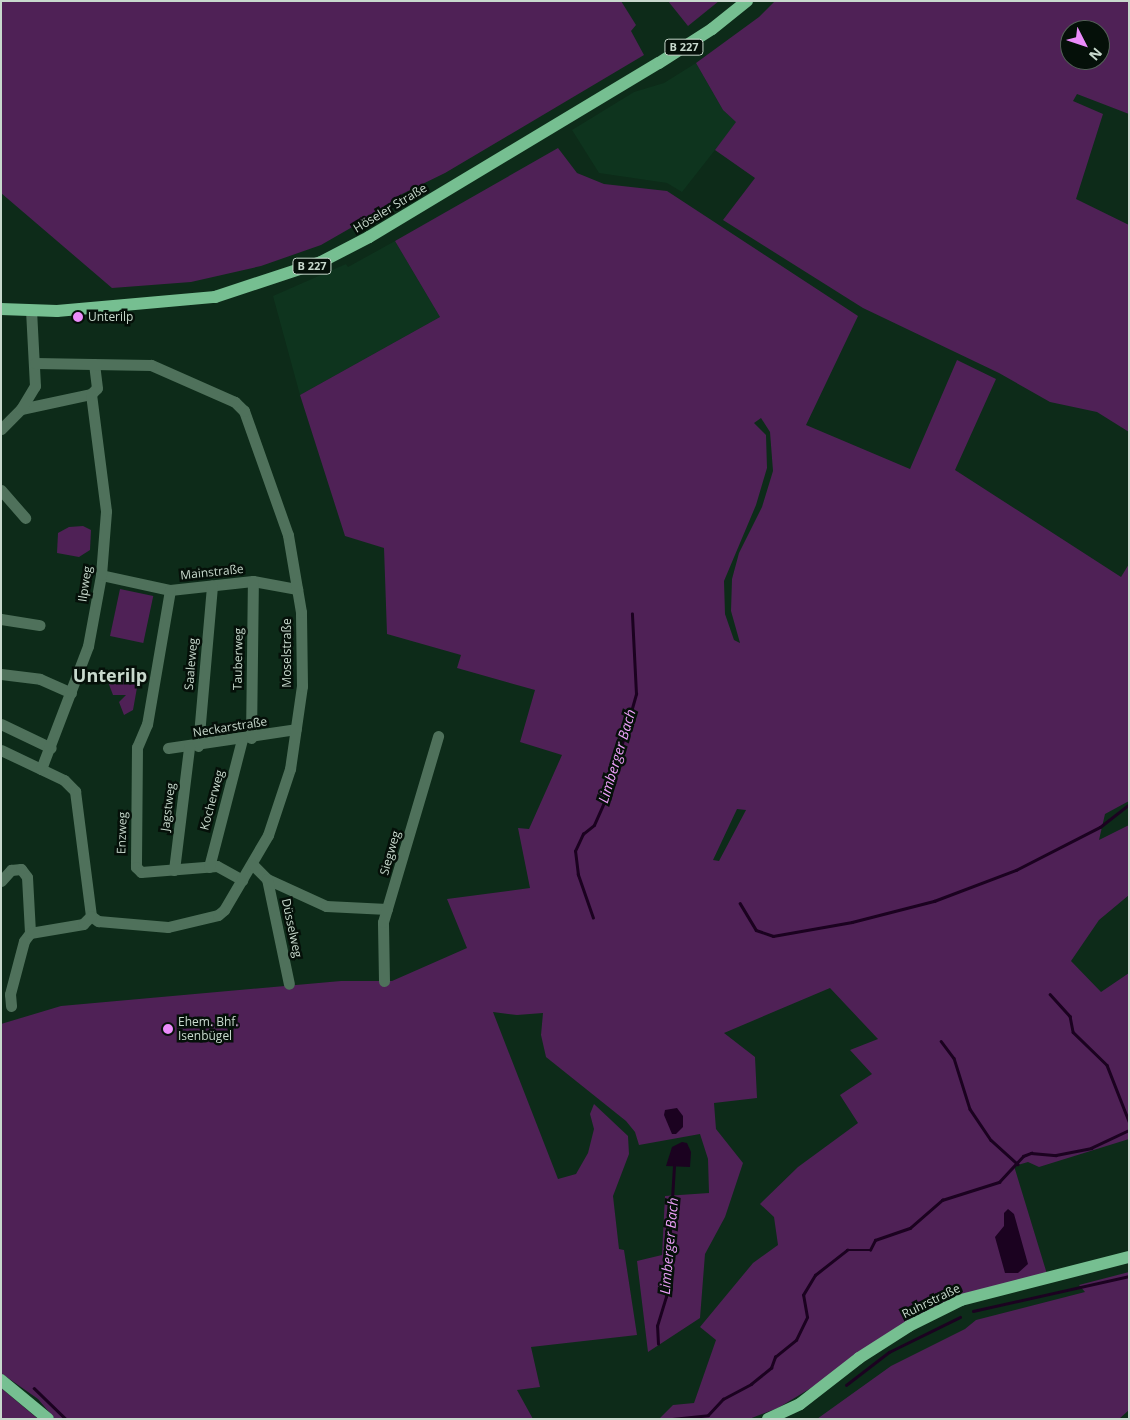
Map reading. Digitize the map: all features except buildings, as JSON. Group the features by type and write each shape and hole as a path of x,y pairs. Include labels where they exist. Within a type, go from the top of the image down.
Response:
{"main road":[{"name":"Höseler Straße","path":"1,309 31,310 215,297 322,262 659,63 712,29 747,1"},
{"name":"Ruhrstraße","path":"768,1419 800,1404 859,1358 909,1326 962,1300 1129,1257"},
{"path":"1,1380 48,1419"}],"street":[{"path":"1,429 21,409 35,386 31,310"},
{"name":"Moselstraße","path":"35,363 151,365 235,402 244,411 288,535 297,589 302,640 302,686 285,791 268,835 242,880 218,915 168,927 98,921 91,916"},
{"path":"21,409 91,394 97,388 94,364"},
{"name":"Ilpweg","path":"41,769 51,748 88,646 101,575 106,511 105,486 91,394"},
{"path":"1,490 19,506 25,518"},
{"name":"Mainstraße","path":"101,575 170,590 253,581 297,589"},
{"name":"Tauberweg","path":"247,739 253,581"},
{"name":"Saaleweg","path":"193,746 212,586"},
{"name":"Enzweg","path":"170,590 146,724 137,747 136,867 141,872 217,866 242,880"},
{"path":"1,619 40,625"},
{"path":"1,674 40,679 71,693"},
{"path":"1,724 51,748"},
{"name":"Neckarstraße","path":"168,748 247,739 296,729"},
{"name":"Siegweg","path":"384,981 383,922 438,736"},
{"name":"Kocherweg","path":"209,867 247,739"},
{"name":"Jagstweg","path":"174,870 193,746"},
{"path":"1,750 64,780 75,790 91,916 83,924 30,933"},
{"path":"252,864 267,879 326,906 387,909"},
{"path":"1,881 11,870 21,869 27,877 30,933 24,941 10,994 12,1006"},
{"name":"Düsselweg","path":"267,879 289,984"}],"shaded area":[{"path":"1,1 621,1 636,25 631,31 644,55 445,173 400,195 375,214 321,245 261,266 191,282 112,288 1,193"},
{"path":"668,1 719,1 688,26"},
{"path":"775,1 1129,1 1129,114 1077,94 1073,101 1103,114 1076,199 1129,225 1129,432 1097,412 1050,402 999,373 863,308 723,220 755,178 715,150 736,122 723,110 696,63 759,17"},
{"path":"696,63 723,110 737,122 682,192 667,183 599,173 572,130 634,92 664,83"},
{"path":"558,148 577,173 604,184 667,191 858,316 806,425 910,469 957,360 996,379 955,470 1121,577 1129,564 1129,801 1105,814 1099,840 1129,825 1129,895 1099,920 1071,961 1101,992 1129,973 1129,1139 1039,1167 1028,1162 1014,1166 1047,1274 967,1293 778,1408 749,1419 659,1419 673,1405 694,1403 716,1340 700,1327 753,1263 778,1245 774,1217 760,1204 798,1167 858,1123 840,1095 872,1074 850,1050 878,1039 830,988 724,1033 755,1057 757,1098 714,1103 716,1129 743,1163 725,1217 705,1254 700,1318 648,1352 637,1261 662,1255 665,1196 709,1193 708,1159 700,1134 639,1145 635,1132 626,1121 546,1057 541,1035 543,1013 517,1015 493,1012 558,1179 576,1174 588,1153 594,1129 590,1114 594,1104 628,1136 629,1154 613,1196 619,1249 624,1250 637,1335 531,1347 540,1387 517,1390 533,1419 55,1419 38,1399 1,1373 1,1024 61,1006 341,981 392,981 467,948 447,899 530,888 518,828 529,829 562,755 520,742 535,690 457,668 461,655 387,634 384,548 345,536 300,395 440,317 395,241","holes":["761,418 770,432 773,471 762,507 739,553 732,579 731,611 740,643 734,640 725,614 724,581 756,505 767,468 766,435 754,423","737,809 746,810 719,861 713,860"]},
{"path":"395,241 440,317 300,395 273,296 346,264 348,267"},
{"path":"83,526 91,530 90,550 79,557 57,553 58,533 69,527"},
{"path":"120,589 153,596 143,643 110,636"},
{"path":"120,673 135,677 138,682 133,710 124,715 119,702 126,695 113,695 108,682"},
{"path":"677,1108 683,1116 683,1127 676,1134 672,1134 664,1115 665,1110"},
{"path":"682,1142 687,1143 691,1152 690,1167 666,1166 672,1147"},
{"path":"1008,1209 1014,1214 1028,1264 1018,1273 1005,1273 995,1237 1004,1226 1004,1213"},
{"path":"1129,1272 1129,1410 1119,1419 817,1419 891,1366 965,1329 976,1320 1085,1292 1079,1285"},
{"path":"1,1388 38,1419 1,1419"}],"waterway":[{"name":"Limberger Bach","path":"593,918 578,875 575,851 583,834 594,825 608,793 636,694 632,614"},
{"path":"740,903 756,930 773,936 852,922 934,901 1016,870 1100,827 1129,804"},
{"path":"1050,994 1070,1016 1073,1032 1107,1065 1129,1121"},
{"path":"941,1041 954,1058 970,1109 991,1140 1018,1164"},
{"path":"672,1419 708,1415 723,1399 751,1384 771,1368 775,1357 796,1340 807,1317 803,1295 815,1275 847,1250 870,1250 875,1240 910,1228 942,1200 999,1182 1023,1156 1031,1153 1056,1155 1091,1148 1129,1130"},
{"name":"Limberger Bach","path":"658,1344 657,1326 666,1297 674,1166"},
{"path":"973,1311 1129,1276"},
{"path":"846,1385 889,1352 960,1317"},
{"path":"34,1388 66,1419"}],"place":[{"name":"Unterilp","path":"78,317"},
{"name":"Ehem. Bhf. Isenbügel","path":"168,1029"}],"district":[{"name":"Unterilp","path":"110,675"}]}
